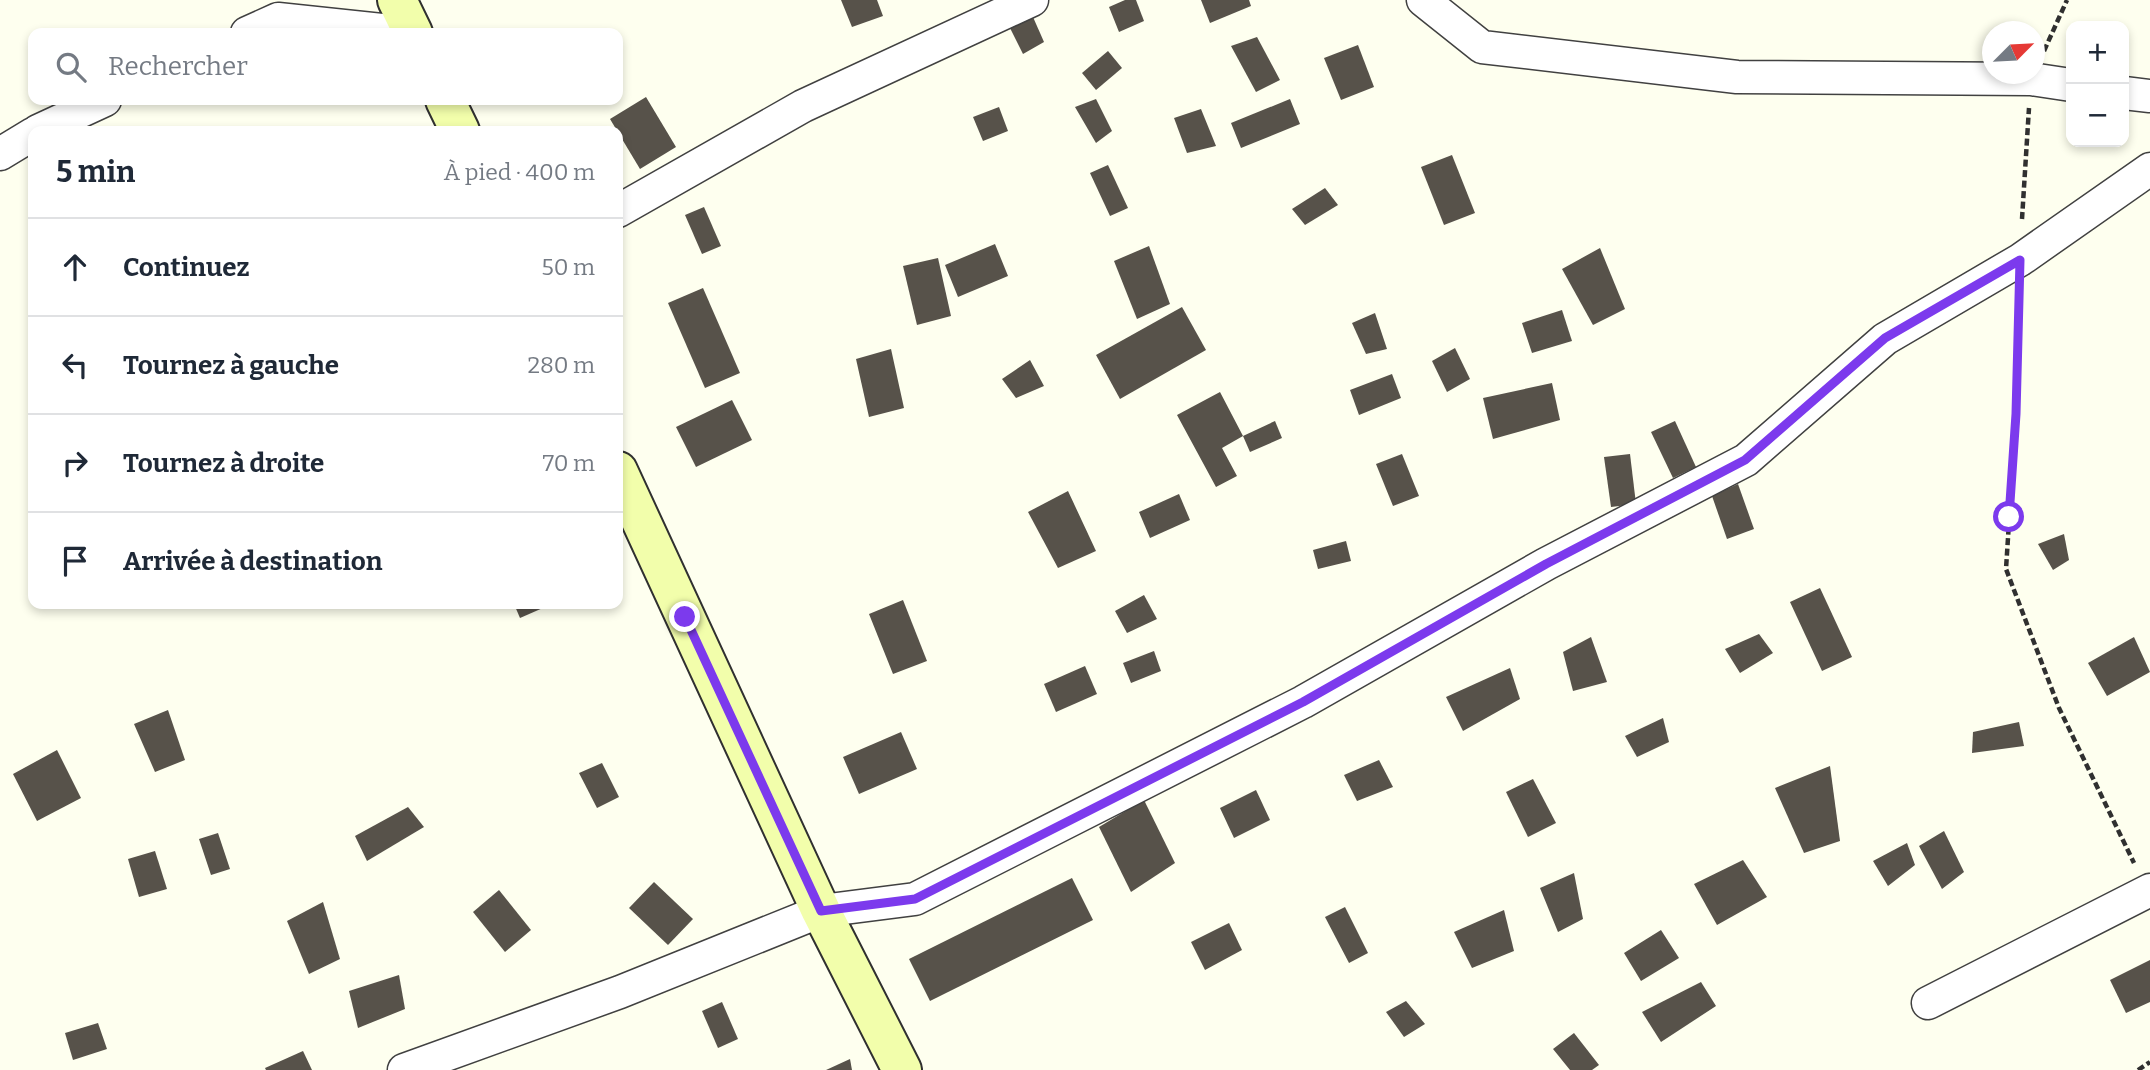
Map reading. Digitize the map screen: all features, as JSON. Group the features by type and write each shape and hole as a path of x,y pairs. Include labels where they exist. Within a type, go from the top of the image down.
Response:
{"main road":[{"path":"397,0 410,28"},
{"path":"447,105 457,126"},
{"path":"623,482 821,911 902,1070"}],"street":[{"path":"623,208 803,106 1032,0"},
{"path":"1423,0 1482,47 1737,77 1982,70"},
{"path":"258,28 278,19 364,28"},
{"path":"2045,73 2069,84"},
{"path":"2129,94 2150,96"},
{"path":"49,126 94,105"},
{"path":"0,153 28,137"},
{"path":"404,1070 620,992 821,911 915,899 1303,702 1546,564 1745,460 1885,338 2020,260 2150,169"},
{"path":"1928,1003 2149,891"}],"path":[{"path":"2045,47 2067,0"},
{"path":"2034,84 2020,260 2016,414 2006,569 2059,708 2149,891"},
{"path":"2138,1070 2150,1062"}],"building":[{"path":"841,0 877,0 883,16 852,27"},
{"path":"1125,0 1136,0 1144,21 1119,32 1109,7"},
{"path":"1201,0 1249,0 1251,6 1210,23"},
{"path":"1033,17 1044,42 1023,54 1010,28"},
{"path":"1257,37 1280,80 1256,92 1231,46"},
{"path":"1358,45 1374,87 1341,100 1324,58"},
{"path":"1108,51 1122,68 1096,90 1082,73"},
{"path":"646,97 676,147 640,169 623,141 623,126 614,126 610,119"},
{"path":"1096,99 1112,131 1096,143 1075,107"},
{"path":"1290,99 1300,124 1241,148 1231,123"},
{"path":"999,107 1008,131 983,141 973,117"},
{"path":"1201,109 1216,146 1187,153 1174,118"},
{"path":"1452,155 1475,213 1444,225 1421,167"},
{"path":"1108,165 1128,208 1110,216 1090,173"},
{"path":"1325,188 1338,205 1305,225 1292,209"},
{"path":"704,207 721,246 702,254 685,215"},
{"path":"995,244 1008,276 958,297 945,265"},
{"path":"1149,246 1170,304 1137,319 1114,261"},
{"path":"1600,248 1625,309 1593,325 1562,269"},
{"path":"938,258 951,316 917,325 903,266"},
{"path":"703,288 740,373 705,388 668,303"},
{"path":"1182,307 1206,350 1120,399 1096,355"},
{"path":"1562,310 1572,341 1532,353 1522,323"},
{"path":"1375,313 1387,349 1366,354 1352,323"},
{"path":"1455,348 1470,379 1447,392 1432,361"},
{"path":"891,349 904,408 869,417 856,359"},
{"path":"1030,360 1044,386 1016,398 1002,379"},
{"path":"1392,374 1401,398 1359,415 1350,390"},
{"path":"1552,383 1560,420 1493,439 1483,398"},
{"path":"1220,392 1243,436 1222,448 1237,476 1216,487 1177,415"},
{"path":"732,400 752,440 696,467 676,427"},
{"path":"1275,421 1282,438 1250,452 1243,436"},
{"path":"1675,421 1696,467 1673,478 1651,432"},
{"path":"1402,454 1419,496 1393,506 1376,464"},
{"path":"1630,454 1636,504 1611,507 1604,457"},
{"path":"1738,484 1754,529 1727,539 1712,496"},
{"path":"1068,491 1096,551 1058,568 1028,512"},
{"path":"1179,494 1190,520 1150,538 1139,512"},
{"path":"2064,534 2069,560 2053,570 2038,544"},
{"path":"1346,541 1351,561 1318,569 1313,550"},
{"path":"1820,588 1852,657 1822,671 1790,602"},
{"path":"1144,595 1157,619 1127,633 1115,611"},
{"path":"903,600 927,661 893,674 869,614"},
{"path":"516,609 541,609 520,618"},
{"path":"1759,634 1773,653 1740,673 1725,649"},
{"path":"1591,637 1607,682 1573,691 1563,652"},
{"path":"2134,637 2150,672 2107,696 2088,663"},
{"path":"1154,651 1161,671 1131,683 1123,663"},
{"path":"1085,666 1097,694 1056,712 1044,684"},
{"path":"1510,668 1520,699 1463,731 1446,697"},
{"path":"168,710 185,760 155,772 134,724"},
{"path":"1663,718 1669,742 1637,757 1625,736"},
{"path":"2019,722 2024,746 1972,753 1973,732"},
{"path":"901,732 917,769 859,794 843,757"},
{"path":"57,750 81,798 37,821 13,774"},
{"path":"1379,760 1393,787 1357,801 1344,775"},
{"path":"602,763 619,797 597,808 579,773"},
{"path":"1830,766 1840,841 1804,853 1775,788"},
{"path":"1533,779 1556,823 1528,837 1506,792"},
{"path":"1256,790 1270,820 1234,838 1220,808"},
{"path":"1144,800 1175,863 1131,892 1099,827"},
{"path":"408,807 424,827 367,861 355,836"},
{"path":"1944,831 1964,872 1942,889 1919,846"},
{"path":"218,833 230,869 211,875 199,839"},
{"path":"1907,843 1915,865 1888,886 1873,861"},
{"path":"155,851 167,889 139,897 128,859"},
{"path":"1743,860 1767,897 1717,925 1694,884"},
{"path":"1574,873 1583,919 1558,932 1540,888"},
{"path":"1072,878 1093,920 930,1001 909,959"},
{"path":"654,882 693,919 668,945 629,908"},
{"path":"499,890 531,930 505,952 473,912"},
{"path":"323,902 340,959 309,974 287,921"},
{"path":"1345,907 1368,953 1349,963 1325,917"},
{"path":"1504,910 1514,951 1472,968 1454,932"},
{"path":"1229,923 1242,950 1205,970 1191,942"},
{"path":"1661,930 1679,958 1641,981 1624,953"},
{"path":"2150,960 2150,1002 2126,1013 2110,980"},
{"path":"399,975 405,1009 358,1028 349,991"},
{"path":"1701,982 1716,1006 1661,1042 1642,1012"},
{"path":"1406,1001 1425,1024 1404,1037 1386,1012"},
{"path":"722,1002 738,1039 718,1048 702,1011"},
{"path":"98,1023 107,1049 73,1060 65,1033"},
{"path":"1574,1033 1599,1065 1592,1070 1570,1070 1553,1049"},
{"path":"303,1051 312,1070 265,1068"},
{"path":"850,1059 852,1070 826,1070"}],"route":[{"path":"685,617 821,911 915,899 1303,702 1546,564 1745,460 1885,338 2020,260 2016,414 2009,517"}]}
